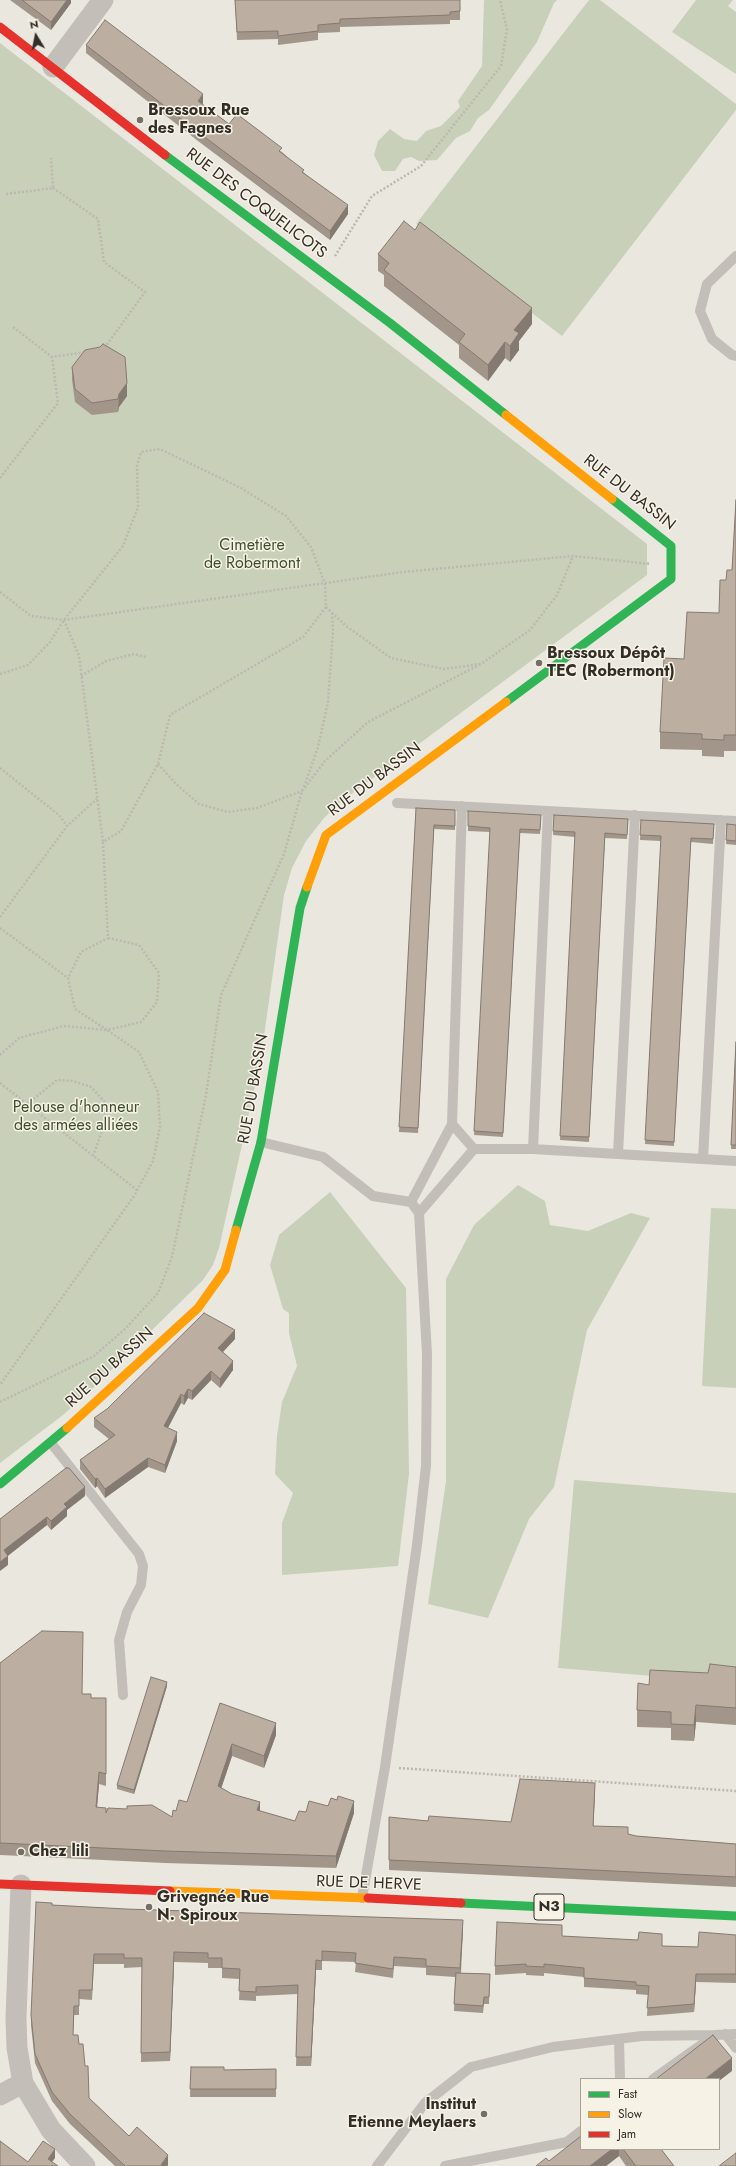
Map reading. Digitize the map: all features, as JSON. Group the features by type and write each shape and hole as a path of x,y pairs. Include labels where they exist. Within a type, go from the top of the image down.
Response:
{"street":[{"path":"53,67 103,0"},
{"name":"RUE DES COQUELICOTS","path":"0,27 152,145 324,273"},
{"name":"RUE DU BASSIN","path":"0,1484 50,1442 198,1308 225,1270 261,1142 300,908 326,835 632,609 671,578 671,546 324,273"},
{"name":"RUE DE HERVE","path":"0,1884 362,1898 736,1916"},
{"path":"20,1885 16,2018 17,2048 23,2083 51,2130 85,2166"},
{"path":"0,2094 23,2083"}],"lane":[{"path":"736,256 707,284 700,311 712,339 732,355 736,356"},
{"path":"397,803 736,821"},
{"path":"411,1202 452,1124 462,806"},
{"path":"533,1149 548,811"},
{"path":"618,1154 635,815"},
{"path":"703,1159 721,820"},
{"path":"452,1124 474,1149 533,1149 736,1161"},
{"path":"261,1142 323,1157 373,1196 411,1202 419,1213 427,1354 426,1466 417,1545 385,1767 362,1898"},
{"path":"419,1213 474,1149"},
{"path":"50,1442 139,1554 143,1566 141,1585 127,1612 119,1640 123,1695"},
{"path":"377,2166 424,2103 471,2067 553,2047 619,2038 642,2036 736,2034"},
{"path":"720,2035 736,2048"},
{"path":"655,2078 720,2035"},
{"path":"619,2038 620,2078"},
{"path":"445,2166 567,2142 580,2132"}],"path":[{"path":"324,273 344,244 372,196 421,166 501,66 507,29 500,0"},
{"path":"51,158 54,188"},
{"path":"6,194 54,188 98,219 104,262 145,292 103,349"},
{"path":"0,478 58,403 52,357 13,327"},
{"path":"52,357 88,352"},
{"path":"0,674 28,665 50,642 64,620 123,546 138,507 137,465 141,452 160,449 241,488 286,516 310,547 325,584 326,607 303,637 170,715 158,764 121,830 103,842"},
{"path":"0,592 31,616 64,620 403,572 573,556 671,566"},
{"path":"158,764 176,784 199,804 228,812 257,808 302,791 325,761 368,722 482,664 530,630 557,595 573,556"},
{"path":"326,607 346,626 391,658 444,669 482,664"},
{"path":"0,1402 94,1356 126,1328 158,1292 172,1257 206,1095 221,995 284,854 302,791 318,747 328,702 333,631 332,613"},
{"path":"64,620 79,656 103,842 108,938"},
{"path":"81,676 106,662 134,654 146,657"},
{"path":"0,768 59,816 67,826"},
{"path":"0,917 67,826 98,798"},
{"path":"0,928 68,978"},
{"path":"0,1055 19,1038 64,1026 107,1030 141,1022 157,1002 159,973 139,945 108,938 81,952 68,978 75,1009 107,1030 139,1052 158,1092 160,1127 153,1161 137,1190 0,1385"},
{"path":"27,1104 57,1080 73,1081 91,1087 104,1101 105,1123 93,1156"},
{"path":"0,1083 137,1190"},
{"path":"385,1767 736,1791"}],"green space":[{"path":"484,0 557,0 554,3 537,42 489,110 478,118 470,131 456,138 437,160 419,161 411,157 403,159 395,171 382,171 374,155 378,141 390,129 404,139 417,141 426,131 441,126 460,107 458,101 482,66"},
{"path":"589,0 600,0 736,104 736,110 562,336 416,224"},
{"path":"696,0 733,0 728,6 736,12 736,74 672,32"},
{"name":"Cimetière de Robermont","path":"0,43 647,544 647,575 346,798 324,818 306,841 292,868 284,895 260,1064 219,1248 213,1265 203,1280 93,1388 63,1415 0,1463"},
{"path":"518,1185 545,1201 550,1225 588,1231 631,1213 650,1218 587,1330 554,1487 529,1519 488,1618 428,1604 446,1481 446,1279 474,1225"},
{"path":"330,1192 406,1288 409,1474 398,1566 282,1575 282,1523 293,1493 275,1474 277,1436 282,1402 297,1366 289,1333 289,1313 283,1309 270,1265 279,1235"},
{"path":"711,1208 736,1209 736,1388 702,1386"},
{"path":"574,1480 736,1493 736,1683 558,1668"}],"building":[{"path":"22,0 67,0 51,22"},
{"path":"235,0 460,0 460,11 450,12 450,15 340,19 340,23 318,25 318,31 278,36 278,31 237,32"},
{"path":"105,20 203,94 198,101 229,124 237,114 282,148 279,151 304,170 302,172 348,205 330,231 198,132 86,45"},
{"path":"404,221 415,230 420,222 532,308 514,330 519,333 510,346 505,342 488,365 459,342 465,334 384,270 389,263 378,254"},
{"path":"103,344 125,357 127,383 119,394 118,399 92,403 75,389 72,367 85,350 100,347"},
{"path":"736,500 736,735 724,735 724,740 702,739 702,734 660,732 664,658 684,659 687,612 719,613 720,580 726,580 727,570 732,570"},
{"path":"416,808 455,810 455,826 434,825 418,1128 399,1127"},
{"path":"468,811 541,815 540,830 520,829 503,1133 474,1131 490,828 468,826"},
{"path":"554,815 628,819 627,835 605,833 589,1137 560,1136 575,832 553,831"},
{"path":"641,820 714,824 713,839 691,838 674,1142 645,1140 661,836 640,835"},
{"path":"727,824 736,825 736,841 726,840"},
{"path":"736,1042 736,1145 731,1145"},
{"path":"204,1313 235,1330 218,1348 233,1361 220,1379 211,1371 192,1391 188,1389 184,1396 181,1394 164,1426 177,1432 165,1465 148,1458 105,1489 80,1460 115,1435 94,1418 107,1409"},
{"path":"66,1468 69,1468 85,1487 64,1504 67,1507 51,1521 47,1517 4,1550 8,1556 0,1562 0,1519"},
{"path":"42,1631 83,1632 82,1694 91,1694 91,1698 106,1698 106,1774 99,1772 96,1807 106,1808 106,1813 108,1808 127,1809 127,1806 152,1805 172,1817 173,1810 176,1811 179,1800 187,1802 220,1703 276,1723 264,1756 232,1744 218,1786 232,1794 260,1802 257,1810 295,1821 299,1811 306,1812 309,1801 328,1806 331,1798 337,1800 338,1796 354,1801 336,1856 165,1851 0,1843 0,1663"},
{"path":"710,1664 736,1667 736,1708 696,1705 694,1725 671,1724 671,1712 637,1710 638,1683 649,1685 650,1670 708,1673"},
{"path":"151,1677 167,1682 134,1790 117,1785"},
{"path":"520,1779 595,1783 593,1826 628,1827 628,1834 636,1836 736,1844 736,1877 389,1860 389,1817 428,1821 429,1816 511,1822"},
{"path":"36,1902 52,1903 52,1905 126,1909 463,1920 460,1968 426,1966 426,1959 394,1957 393,1969 355,1963 356,1953 322,1951 322,1961 316,1960 311,2057 296,2057 298,1985 256,1987 256,1992 239,1991 240,1969 222,1968 222,1958 208,1958 208,1953 174,1952 170,2052 141,2053 142,1958 124,1958 124,1954 94,1954 92,1990 79,1990 79,2006 74,2006 73,2035 78,2035 79,2044 83,2044 85,2066 88,2066 89,2098 129,2136 137,2127 168,2155 161,2165 162,2166 125,2166 70,2114 52,2092 35,2054 31,2015"},
{"path":"497,1922 562,1925 562,1936 638,1940 639,1932 662,1934 662,1946 698,1947 699,1932 736,1935 736,1974 696,1974 694,2004 647,2008 649,1986 636,1985 636,1982 584,1978 584,1968 544,1964 544,1967 526,1966 526,1964 495,1966"},
{"path":"456,1973 490,1974 489,1997 484,1997 483,2006 454,2004"},
{"path":"713,2035 732,2058 706,2078 657,2078"},
{"path":"191,2067 224,2067 224,2070 276,2069 276,2089 190,2089"},
{"path":"580,2137 580,2150 611,2150 590,2166 536,2166 546,2158 549,2161"},
{"path":"0,2141 28,2162 43,2141 55,2149 48,2159 58,2166 0,2166"},
{"path":"624,2150 662,2150 674,2166 636,2166"},
{"path":"736,2153 736,2166 719,2166"}],"traffic: fast":[{"path":"165,155 390,323 506,415"},
{"path":"506,702 671,579 671,546 612,499"},
{"path":"236,1230 261,1142 300,908 307,887"},
{"path":"0,1484 67,1428"},
{"path":"461,1903 736,1916"}],"traffic: slow":[{"path":"506,415 612,499"},
{"path":"307,887 326,835 506,702"},
{"path":"67,1428 198,1308 225,1270 236,1230"},
{"path":"170,1891 368,1898"}],"traffic: jam":[{"path":"0,27 165,155"},
{"path":"0,1884 170,1891"},
{"path":"368,1898 461,1903"}],"place":[{"name":"Bressoux Rue des Fagnes","path":"140,120"},
{"name":"Bressoux Dépôt TEC (Robermont)","path":"539,663"},
{"name":"Chez lili","path":"21,1852"},
{"name":"Grivegnée Rue N. Spiroux","path":"149,1907"},
{"name":"Institut Etienne Meylaers","path":"484,2114"}],"park label":[{"name":"Pelouse d'honneur des armées alliées","path":"76,1117"}]}
